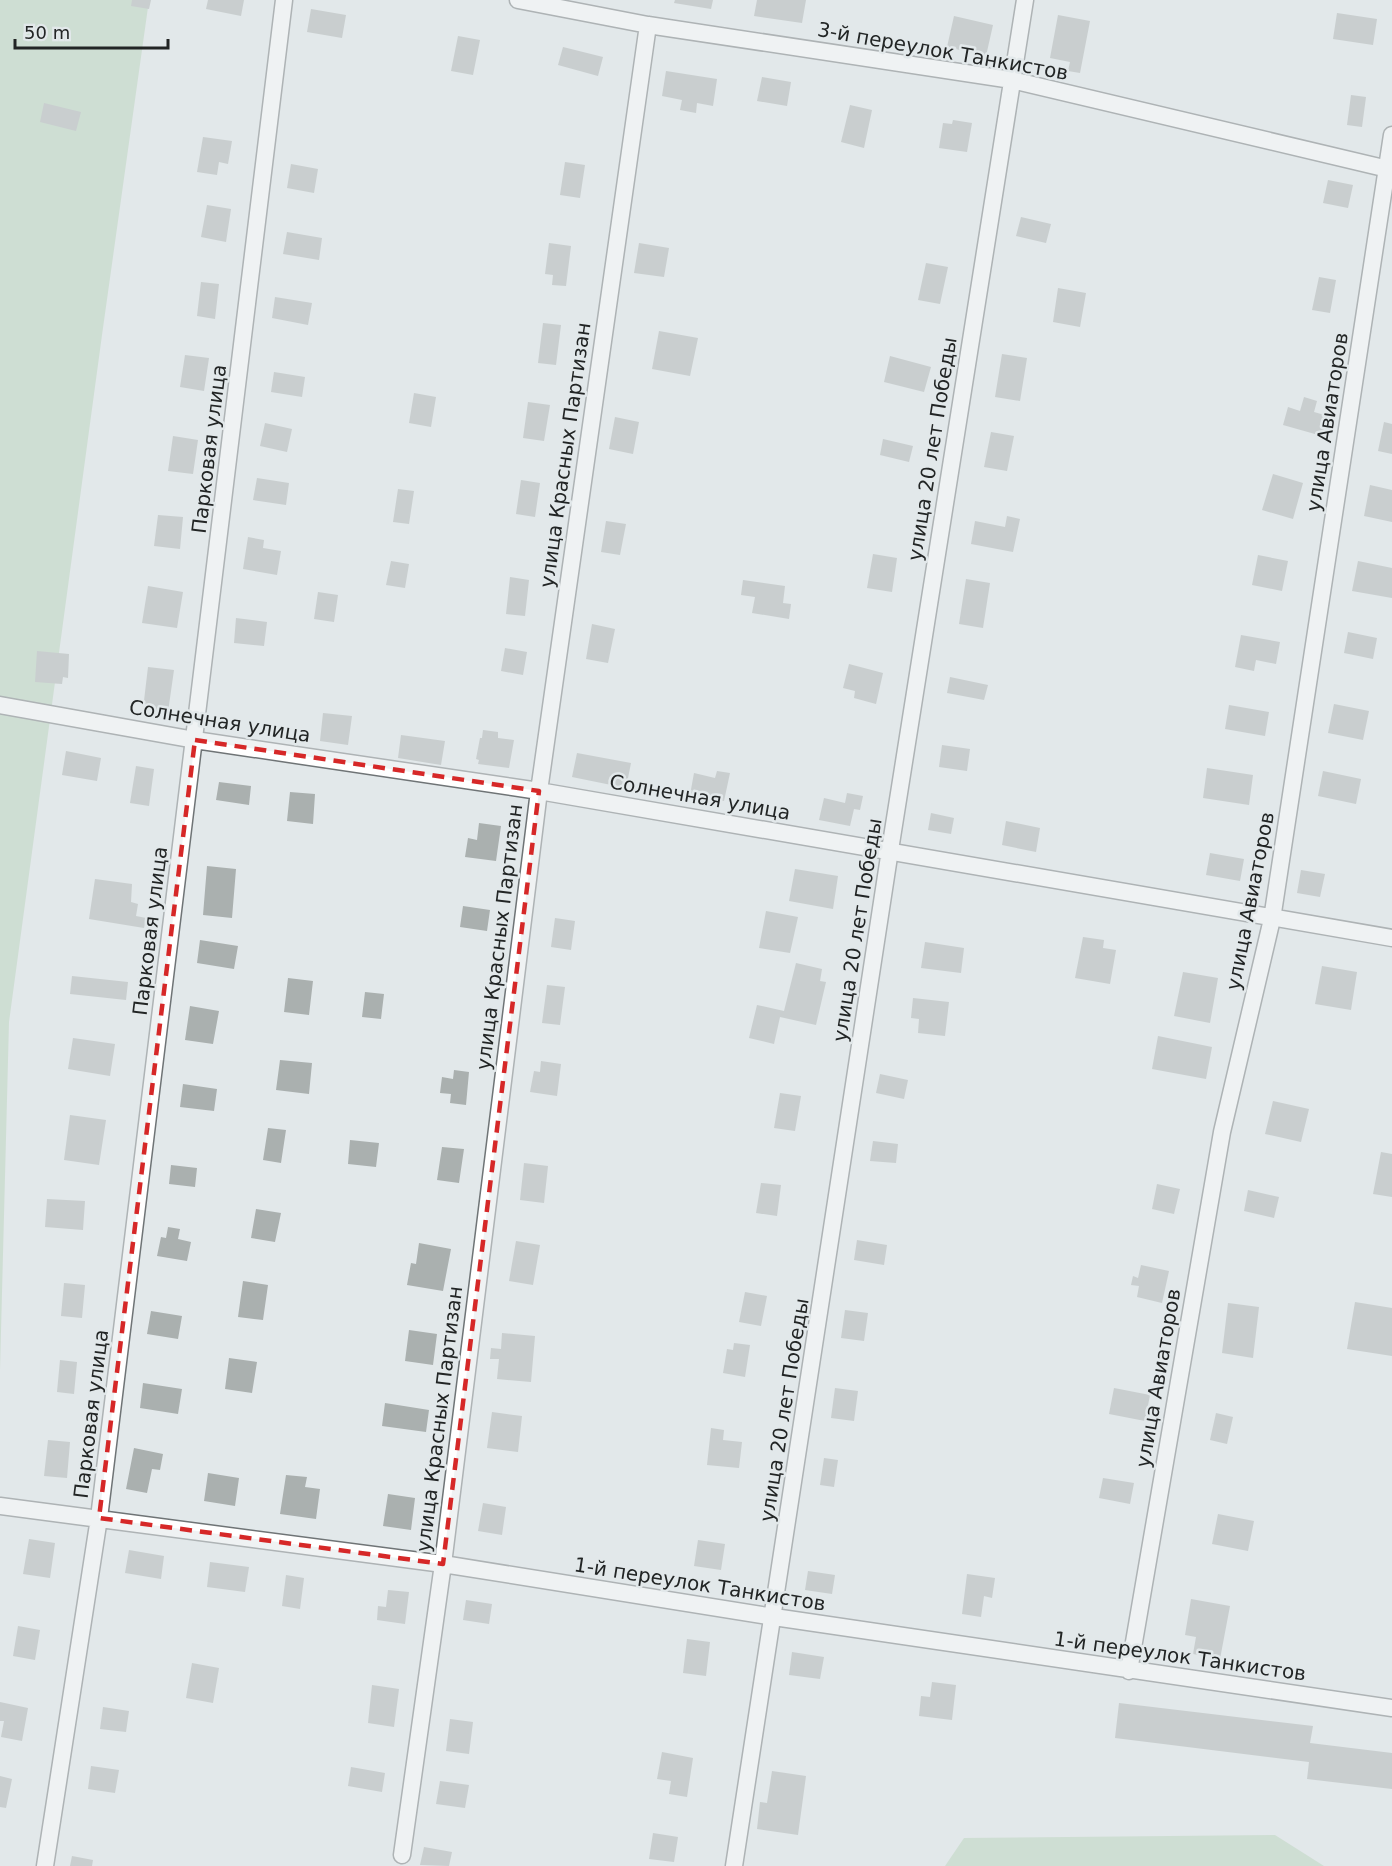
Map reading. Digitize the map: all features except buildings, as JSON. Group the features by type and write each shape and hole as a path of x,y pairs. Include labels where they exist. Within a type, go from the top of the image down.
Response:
{"street":[{"name":"Парковая улица","path":"45,1866 99,1518 284,0"},
{"name":"3-й переулок Танкистов","path":"518,0 648,25 1012,80 1389,169"},
{"name":"улица 20 лет Победы","path":"735,1866 890,850 1024,0"},
{"name":"улица Красных Партизан","path":"402,1856 442,1564 539,791 648,25"},
{"name":"улица Авиаторов","path":"1129,1671 1222,1132 1272,919 1389,169 1392,135"},
{"name":"Солнечная улица","path":"0,705 195,740 539,791 1392,938"},
{"name":"1-й переулок Танкистов","path":"0,1506 442,1564 1129,1671 1392,1708"}],"highlighted area":[{"path":"195,740 539,791 443,1564 99,1518"}],"green space":[{"path":"0,0 149,0 9,1022 0,1370"},
{"path":"1275,1835 1324,1866 945,1866 964,1838"}]}
